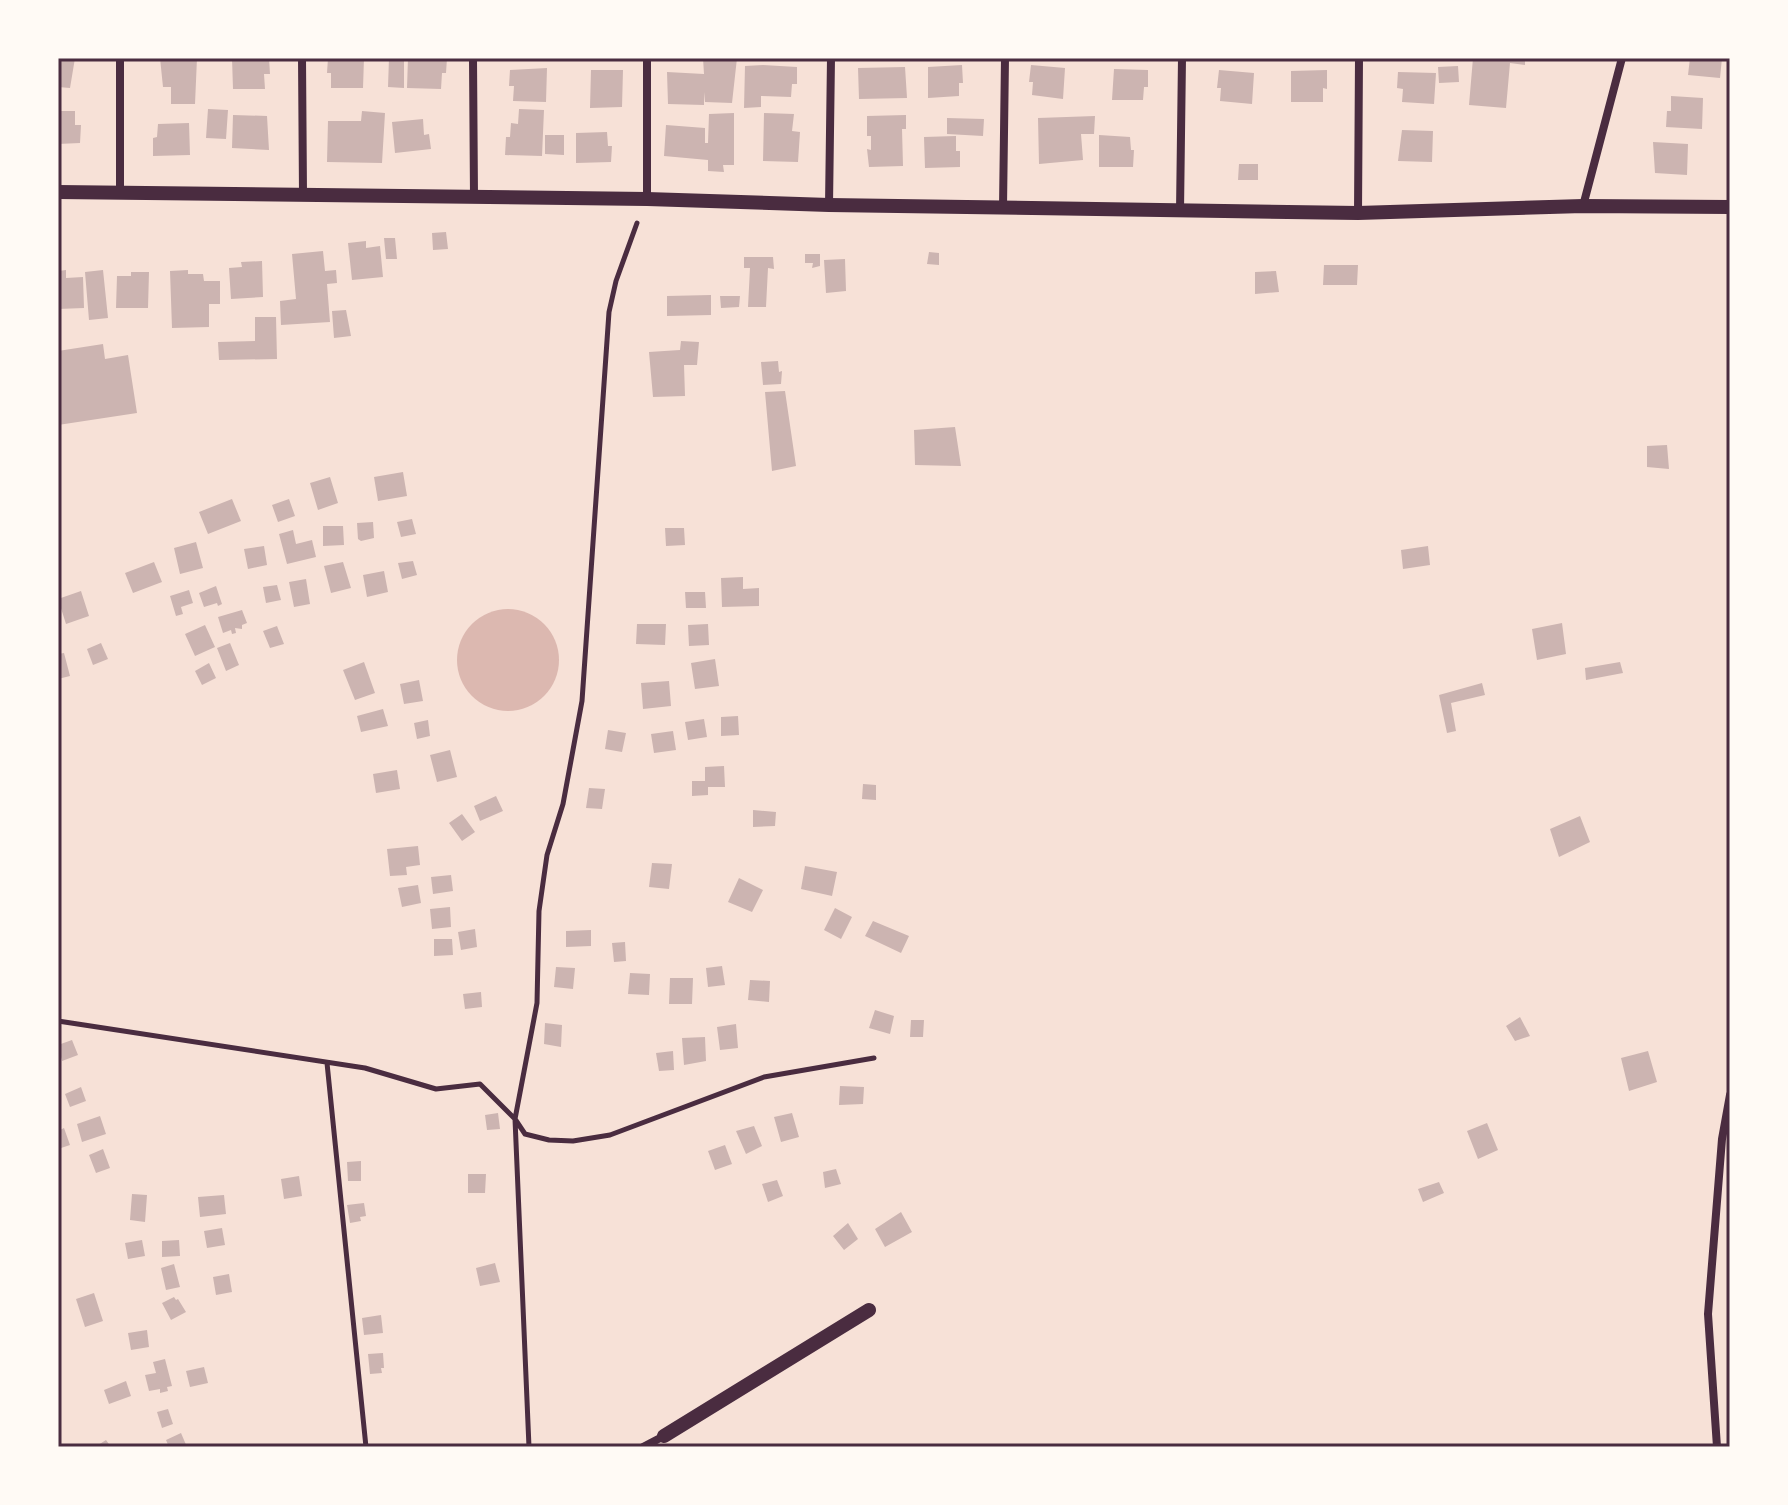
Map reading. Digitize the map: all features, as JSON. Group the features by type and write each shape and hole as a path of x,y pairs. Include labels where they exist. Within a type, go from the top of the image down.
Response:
{"street":[{"path":"120,58 120,193"},
{"path":"302,58 303,194"},
{"path":"473,58 474,198"},
{"path":"647,58 647,199"},
{"path":"829,205 831,58"},
{"path":"1003,207 1005,58"},
{"path":"1180,211 1182,58"},
{"path":"1358,213 1359,58"},
{"path":"1583,206 1622,58"},
{"path":"58,192 647,199 829,205 1358,213 1583,206 1730,207"},
{"path":"1717,1447 1708,1314 1722,1139 1730,1095"},
{"path":"643,1447 869,1310"}],"path":[{"path":"529,1447 515,1119 537,1003 539,911 547,855 566,791 582,701 609,312 616,281 647,199"},
{"path":"58,1021 365,1068 436,1089 480,1084 515,1119 525,1134 549,1140 573,1141 610,1135 764,1077 874,1058"},
{"path":"327,1063 366,1447"}],"shaded area":[{"path":"508,609 528,613 544,624 555,640 559,660 555,680 544,696 528,707 508,711 488,707 472,696 461,680 457,660 461,640 472,624 488,613"}],"building":[{"path":"58,58 75,58 70,88 58,87"},
{"path":"160,58 197,58 195,104 171,104 171,87 163,87"},
{"path":"232,58 269,58 270,74 264,74 265,89 233,89"},
{"path":"328,58 364,58 363,88 331,88 331,73 327,73"},
{"path":"389,58 404,58 404,88 388,87"},
{"path":"408,58 447,58 441,89 407,88"},
{"path":"703,58 737,58 732,103 705,102 704,92 704,105 668,104 667,72 704,74"},
{"path":"1473,58 1525,58 1525,65 1510,63 1506,108 1469,105"},
{"path":"1690,58 1722,58 1720,78 1688,75"},
{"path":"962,65 963,83 959,83 959,96 928,98 928,67"},
{"path":"1031,65 1065,68 1063,99 1032,95 1033,82 1029,82"},
{"path":"745,66 797,67 797,84 792,84 791,97 761,96 761,107 744,108"},
{"path":"1458,66 1459,82 1439,83 1438,67"},
{"path":"905,67 907,98 859,99 858,68"},
{"path":"547,68 546,102 513,101 514,86 509,86 510,70"},
{"path":"1114,69 1148,70 1148,87 1144,87 1143,100 1112,100"},
{"path":"591,70 623,70 622,107 590,108"},
{"path":"1219,70 1254,73 1252,104 1220,101 1221,88 1217,88"},
{"path":"1327,70 1323,102 1291,102 1291,71"},
{"path":"1398,72 1436,73 1434,104 1402,102 1403,89 1397,88"},
{"path":"1671,96 1703,98 1702,129 1666,127"},
{"path":"208,109 228,110 226,139 206,138"},
{"path":"519,109 544,110 542,156 505,155 506,137 510,137 511,123 518,124"},
{"path":"58,111 75,111 75,125 81,125 80,143 58,144"},
{"path":"362,111 385,113 382,163 327,162 328,121 361,121"},
{"path":"734,113 734,165 723,165 724,172 708,171 708,160 664,156 666,125 705,128 705,143 708,143 709,114"},
{"path":"764,113 794,114 792,131 800,132 798,162 763,161"},
{"path":"233,115 267,116 269,150 232,148"},
{"path":"906,115 906,129 902,129 903,166 869,167 867,149 871,150 871,136 867,136 867,116"},
{"path":"1095,116 1094,134 1081,134 1083,160 1039,164 1038,118"},
{"path":"947,118 984,119 983,136 947,134"},
{"path":"423,119 424,135 429,134 431,149 395,153 392,122"},
{"path":"189,123 190,155 153,156 153,138 157,137 158,124"},
{"path":"1402,130 1433,131 1432,162 1398,161"},
{"path":"607,132 608,146 612,146 611,162 576,163 576,133"},
{"path":"545,135 564,135 564,155 545,154"},
{"path":"1099,135 1130,137 1131,150 1134,150 1133,167 1099,167"},
{"path":"956,136 960,167 925,168 924,137"},
{"path":"1653,142 1688,144 1687,175 1655,173"},
{"path":"1239,164 1258,164 1258,180 1238,180"},
{"path":"446,232 448,249 433,250 432,233"},
{"path":"384,238 395,238 397,259 386,259"},
{"path":"366,241 366,248 380,246 383,277 352,280 348,243"},
{"path":"323,251 325,271 336,270 337,283 327,284 330,322 281,325 280,301 296,299 292,254"},
{"path":"929,252 939,253 939,265 927,264"},
{"path":"805,254 820,254 820,266 812,268 813,263 805,263"},
{"path":"744,257 773,257 774,269 768,268 766,307 748,307 750,268 744,268"},
{"path":"845,259 846,291 826,293 824,260"},
{"path":"262,261 263,297 231,299 229,268 242,267 241,262"},
{"path":"1324,265 1358,265 1357,285 1323,285"},
{"path":"66,270 66,278 83,277 84,308 58,309 58,271"},
{"path":"103,270 108,318 89,320 85,272"},
{"path":"188,270 188,274 203,274 204,281 220,281 220,304 209,304 209,327 172,328 170,271"},
{"path":"1276,271 1279,292 1255,294 1255,272"},
{"path":"131,272 149,272 148,308 116,308 117,276 131,276"},
{"path":"711,295 711,315 667,316 667,296"},
{"path":"720,296 740,296 739,307 721,308"},
{"path":"346,310 351,336 334,338 332,311"},
{"path":"255,317 276,317 277,359 219,360 218,342 255,341"},
{"path":"681,341 699,342 697,365 684,365 685,396 653,397 649,352 680,350"},
{"path":"103,344 105,359 128,355 137,413 58,425 58,351"},
{"path":"778,361 779,372 782,371 781,384 763,385 761,362"},
{"path":"785,391 796,466 772,471 765,392"},
{"path":"955,427 961,466 915,465 914,430"},
{"path":"1667,445 1669,469 1647,467 1647,446"},
{"path":"403,472 407,496 378,501 374,477"},
{"path":"330,477 338,503 318,510 310,483"},
{"path":"232,499 241,521 208,534 199,512"},
{"path":"289,499 295,516 278,522 272,505"},
{"path":"412,519 416,534 401,537 397,522"},
{"path":"373,522 374,538 358,539 357,523"},
{"path":"323,526 343,526 344,545 323,546"},
{"path":"665,528 684,528 685,545 666,546"},
{"path":"293,530 296,544 312,540 316,557 287,564 279,534"},
{"path":"196,542 203,568 180,574 174,548"},
{"path":"264,546 267,565 248,569 244,549"},
{"path":"1428,546 1430,565 1403,569 1401,550"},
{"path":"413,561 417,575 402,579 398,563"},
{"path":"154,562 162,582 133,593 125,573"},
{"path":"343,562 351,588 331,593 324,566"},
{"path":"384,571 388,592 367,597 363,575"},
{"path":"743,577 743,589 759,588 759,606 722,607 721,578"},
{"path":"306,579 310,604 294,607 289,582"},
{"path":"277,585 281,600 266,603 263,587"},
{"path":"216,586 222,604 204,607 199,593"},
{"path":"189,590 193,603 181,607 183,614 176,616 170,596"},
{"path":"81,591 89,616 66,624 58,599"},
{"path":"685,592 705,592 706,608 686,608"},
{"path":"242,610 247,623 242,625 242,629 235,628 236,633 232,634 231,630 223,633 218,617"},
{"path":"1562,623 1566,654 1537,660 1532,629"},
{"path":"637,624 666,624 665,645 636,644"},
{"path":"708,624 709,645 689,646 688,625"},
{"path":"205,625 215,647 195,656 185,634"},
{"path":"277,626 284,644 270,648 263,631"},
{"path":"101,643 108,659 93,665 87,649"},
{"path":"230,643 239,665 226,671 217,648"},
{"path":"64,653 70,676 58,679 58,654"},
{"path":"715,659 719,686 695,689 691,663"},
{"path":"364,662 375,693 355,700 343,670"},
{"path":"1620,662 1623,673 1586,680 1585,668"},
{"path":"209,663 216,678 202,685 195,671"},
{"path":"419,680 423,701 404,704 400,684"},
{"path":"669,681 671,706 643,709 641,683"},
{"path":"1482,683 1485,695 1451,703 1456,731 1447,733 1439,695"},
{"path":"383,709 388,726 361,732 357,716"},
{"path":"738,716 739,735 721,736 721,717"},
{"path":"704,719 707,737 688,740 685,722"},
{"path":"428,720 430,736 417,739 414,723"},
{"path":"608,730 626,733 622,752 605,749"},
{"path":"673,731 676,750 654,753 651,734"},
{"path":"450,750 457,777 437,782 430,755"},
{"path":"724,766 725,787 708,787 708,795 692,796 692,781 705,781 705,767"},
{"path":"397,770 400,789 376,793 373,774"},
{"path":"863,784 876,785 876,800 862,799"},
{"path":"589,788 605,789 602,809 586,808"},
{"path":"496,796 503,811 480,821 474,806"},
{"path":"753,810 776,812 775,826 753,827"},
{"path":"462,814 475,832 462,841 449,823"},
{"path":"1580,816 1590,842 1559,857 1550,829"},
{"path":"418,846 420,865 406,867 407,875 390,876 387,849"},
{"path":"652,863 672,864 669,889 649,887"},
{"path":"805,866 837,872 832,896 801,889"},
{"path":"451,875 453,891 433,894 431,877"},
{"path":"739,878 763,890 752,912 728,902"},
{"path":"418,885 421,903 402,907 398,888"},
{"path":"450,907 451,927 432,929 430,909"},
{"path":"835,908 852,917 841,939 824,930"},
{"path":"873,921 909,936 901,953 865,936"},
{"path":"475,929 477,947 461,950 458,932"},
{"path":"591,930 591,946 566,947 566,931"},
{"path":"434,939 452,939 453,955 434,956"},
{"path":"625,942 626,961 614,962 612,943"},
{"path":"722,966 725,985 708,987 706,968"},
{"path":"556,967 575,968 573,989 554,987"},
{"path":"630,973 650,974 649,995 628,994"},
{"path":"670,978 693,978 692,1004 669,1004"},
{"path":"750,980 770,981 769,1002 748,1000"},
{"path":"481,992 482,1007 465,1009 463,994"},
{"path":"875,1010 894,1016 890,1034 869,1028"},
{"path":"1520,1017 1530,1036 1515,1041 1506,1026"},
{"path":"911,1020 924,1020 923,1037 910,1037"},
{"path":"545,1023 562,1025 561,1047 544,1044"},
{"path":"736,1024 738,1048 720,1050 717,1027"},
{"path":"705,1037 706,1061 684,1065 682,1038"},
{"path":"72,1040 78,1055 62,1061 58,1045"},
{"path":"673,1051 674,1070 659,1071 656,1053"},
{"path":"1648,1051 1657,1082 1629,1091 1621,1058"},
{"path":"840,1086 864,1087 863,1104 839,1105"},
{"path":"81,1087 86,1101 70,1107 65,1094"},
{"path":"498,1113 500,1129 487,1130 485,1115"},
{"path":"792,1113 799,1137 781,1142 774,1117"},
{"path":"100,1116 106,1134 82,1142 77,1124"},
{"path":"1487,1123 1498,1150 1478,1159 1467,1131"},
{"path":"754,1126 762,1146 746,1154 736,1131"},
{"path":"64,1128 70,1145 58,1149 58,1131"},
{"path":"725,1145 732,1164 715,1170 708,1151"},
{"path":"103,1149 110,1168 96,1173 89,1155"},
{"path":"361,1161 361,1181 348,1181 347,1162"},
{"path":"836,1169 841,1184 825,1188 823,1172"},
{"path":"468,1174 486,1174 485,1193 468,1193"},
{"path":"299,1176 302,1196 284,1199 281,1179"},
{"path":"777,1180 783,1196 768,1202 762,1184"},
{"path":"1439,1182 1444,1193 1423,1202 1418,1189"},
{"path":"132,1194 147,1195 145,1222 130,1220"},
{"path":"224,1195 226,1214 200,1217 198,1197"},
{"path":"364,1203 366,1216 360,1217 361,1221 350,1223 347,1205"},
{"path":"901,1212 912,1232 885,1247 875,1229"},
{"path":"848,1223 858,1239 844,1250 833,1236"},
{"path":"222,1228 225,1245 207,1248 204,1231"},
{"path":"142,1240 145,1256 128,1259 125,1243"},
{"path":"179,1240 180,1256 162,1257 162,1241"},
{"path":"495,1263 500,1282 480,1286 476,1268"},
{"path":"174,1264 180,1287 166,1290 161,1268"},
{"path":"229,1274 232,1292 216,1295 213,1277"},
{"path":"94,1293 103,1321 85,1327 76,1299"},
{"path":"174,1297 186,1312 171,1320 162,1303"},
{"path":"381,1315 383,1333 364,1335 362,1318"},
{"path":"147,1330 149,1347 131,1350 128,1333"},
{"path":"383,1353 382,1373 370,1374 368,1354"},
{"path":"165,1359 172,1386 160,1393 160,1389 149,1391 145,1375 156,1373 153,1362"},
{"path":"204,1367 208,1383 190,1387 186,1371"},
{"path":"126,1381 131,1396 109,1404 104,1390"},
{"path":"168,1409 173,1424 162,1428 157,1412"},
{"path":"181,1433 187,1447 169,1447 166,1440"},
{"path":"106,1440 111,1447 95,1447"}]}
